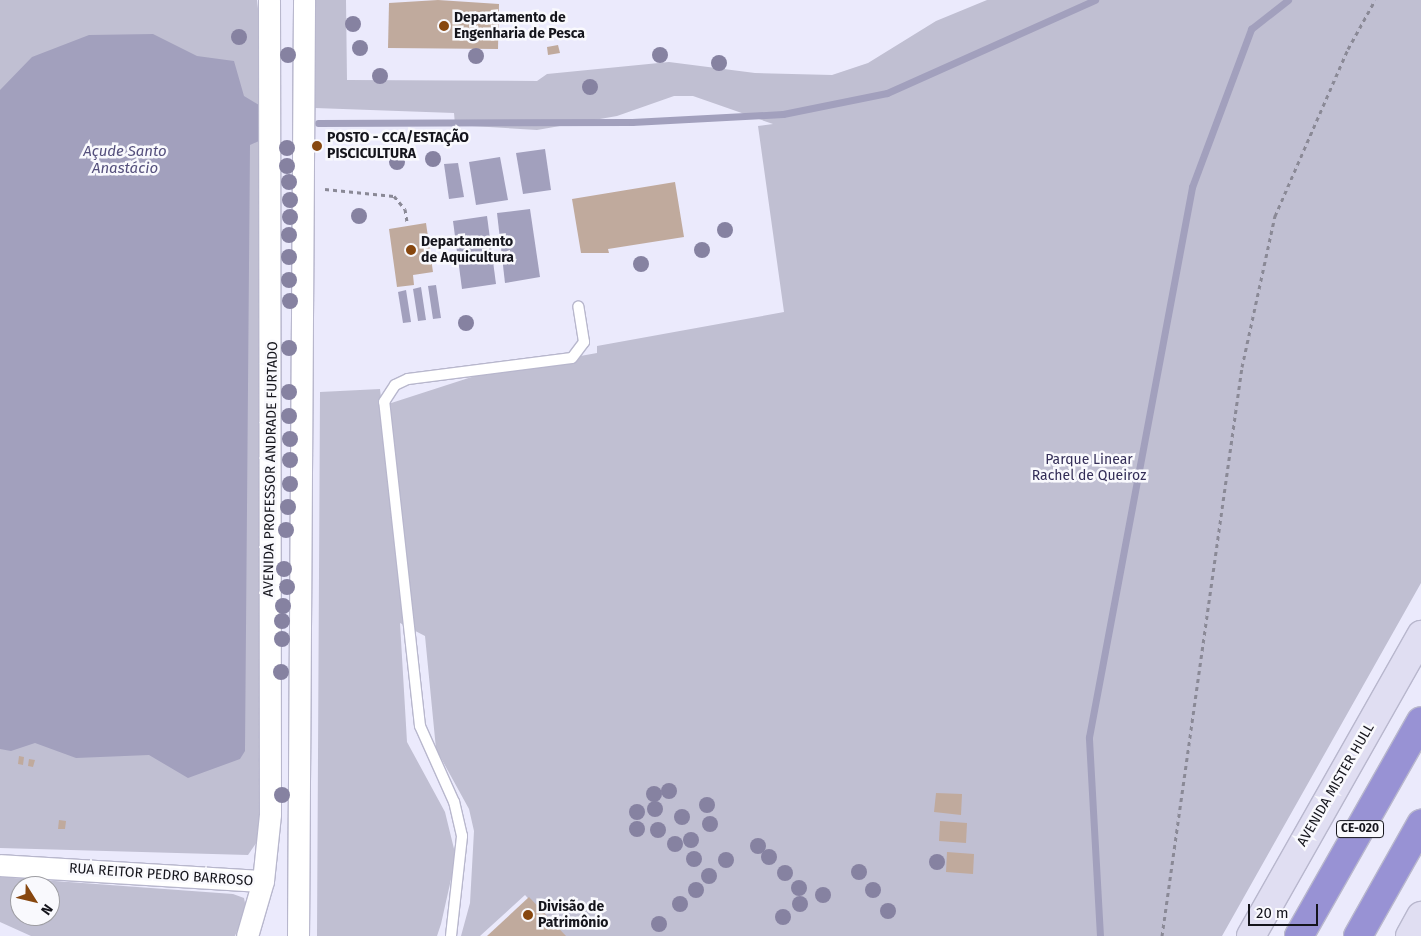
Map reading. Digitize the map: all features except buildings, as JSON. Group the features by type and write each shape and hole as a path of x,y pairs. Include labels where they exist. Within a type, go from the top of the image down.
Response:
{"highway":[{"name":"CE-020","path":"1299,936 1421,722"},
{"path":"1358,936 1421,824"}],"main road":[{"name":"AVENIDA MISTER HULL","path":"1251,936 1421,635"},
{"path":"1410,936 1421,916"}],"street":[{"name":"AVENIDA PROFESSOR ANDRADE FURTADO","path":"247,936 263,882 270,814 272,104 269,0"},
{"name":"AVENIDA PROFESSOR ANDRADE FURTADO","path":"298,936 304,0"},
{"name":"RUA REITOR PEDRO BARROSO","path":"0,865 263,882"}],"lane":[{"path":"451,936 462,836 454,802 420,726 384,402 395,385 408,379 572,358 584,342 578,306"}],"path":[{"path":"1162,936 1242,367 1275,216 1348,49 1375,0"},
{"path":"346,189 394,196 405,209 407,222"}],"green space":[{"name":"Açude Santo Anastácio","path":"0,0 257,0 261,35 259,839 248,855 0,848"},
{"name":"Parque Linear Rachel de Queiroz","path":"316,0 346,0 347,80 537,81 547,74 669,62 755,73 832,75 868,63 936,21 987,0 1421,0 1421,583 1222,936 563,936 525,895 480,936 461,936 470,903 474,831 469,809 436,749 425,636 400,623 407,742 445,812 456,857 441,924 437,936 317,936 320,392 380,389 382,406 481,374 597,353 597,346 784,312 758,126 773,124 693,96 674,96 617,116 537,130 455,125 454,113 315,108"},
{"path":"0,877 10,878 10,926 60,926 60,881 233,894 244,898 246,908 235,936 31,936 0,922"}],"water":[{"name":"Açude Santo Anastácio","path":"153,34 197,56 234,61 244,96 259,105 259,141 250,145 245,751 240,759 188,778 149,755 76,758 35,743 11,751 0,749 0,90 32,57 89,35"},
{"path":"545,149 551,190 523,194 516,153"},
{"path":"500,157 508,200 476,205 469,162"},
{"path":"458,163 464,197 449,199 444,164"},
{"path":"530,209 540,277 505,283 497,213"},
{"path":"487,216 496,284 462,289 453,221"},
{"path":"436,285 441,318 433,319 428,286"},
{"path":"421,287 426,320 418,321 413,289"},
{"path":"406,290 411,322 403,323 398,292"}],"waterway":[{"path":"318,123 632,122 783,114 887,93 1095,0"},
{"path":"1100,936 1089,737 1192,187 1251,29 1288,0"}],"place":[{"name":"Departamento de Engenharia de Pesca","path":"444,26"},
{"name":"POSTO - CCA/ESTAÇÃO PISCICULTURA","path":"317,146"},
{"name":"Departamento de Aquicultura","path":"411,250"},
{"name":"Divisão de Patrimônio","path":"528,915"}]}
